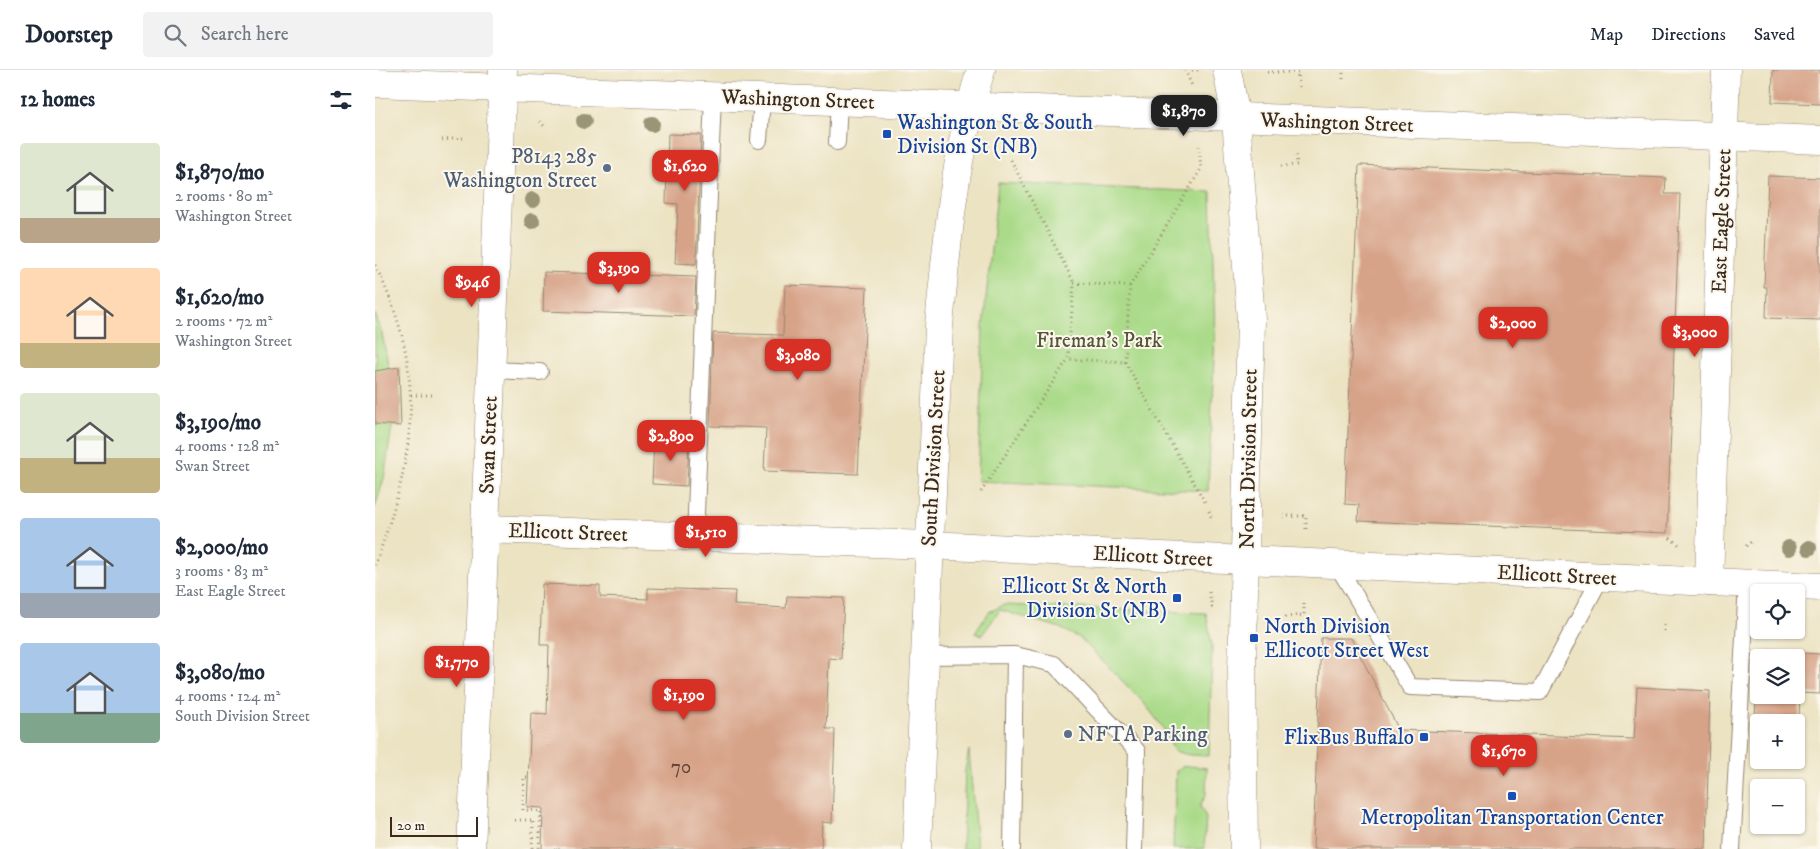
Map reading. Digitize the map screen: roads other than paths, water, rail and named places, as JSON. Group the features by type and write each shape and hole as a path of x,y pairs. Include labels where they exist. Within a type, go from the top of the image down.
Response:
{"main road":[{"name":"South Division Street","path":"917,849 928,545 939,326 957,173 970,105 981,70"},
{"name":"North Division Street","path":"1227,70 1236,118 1251,320 1242,668 1244,849"},
{"name":"East Eagle Street","path":"1709,582 1726,70"},
{"name":"Washington Street","path":"375,83 502,80 713,96 1820,140"},
{"name":"Swan Street","path":"471,849 502,80"},
{"name":"Ellicott Street","path":"485,529 928,545 1820,587"}],"lane":[{"path":"695,537 713,96"},
{"path":"759,140 762,98"},
{"path":"837,142 839,100"},
{"path":"491,370 540,372"},
{"path":"1337,565 1410,687 1540,692 1601,578"},
{"path":"1732,849 1747,584"},
{"path":"924,656 1015,655 1054,664 1137,751 1133,849"},
{"path":"1012,849 1015,655"}],"place":[{"name":"Washington St & South Division St (NB)","path":"887,134"},
{"name":"P8143 285 Washington Street","path":"607,168"},
{"name":"Ellicott St & North Division St (NB)","path":"1177,598"},
{"name":"North Division Ellicott Street West","path":"1254,638"},
{"name":"NFTA Parking","path":"1068,734"},
{"name":"FlixBus Buffalo","path":"1424,737"},
{"name":"Metropolitan Transportation Center","path":"1512,796"}],"park label":[{"name":"Fireman's Park","path":"1099,340"}]}
